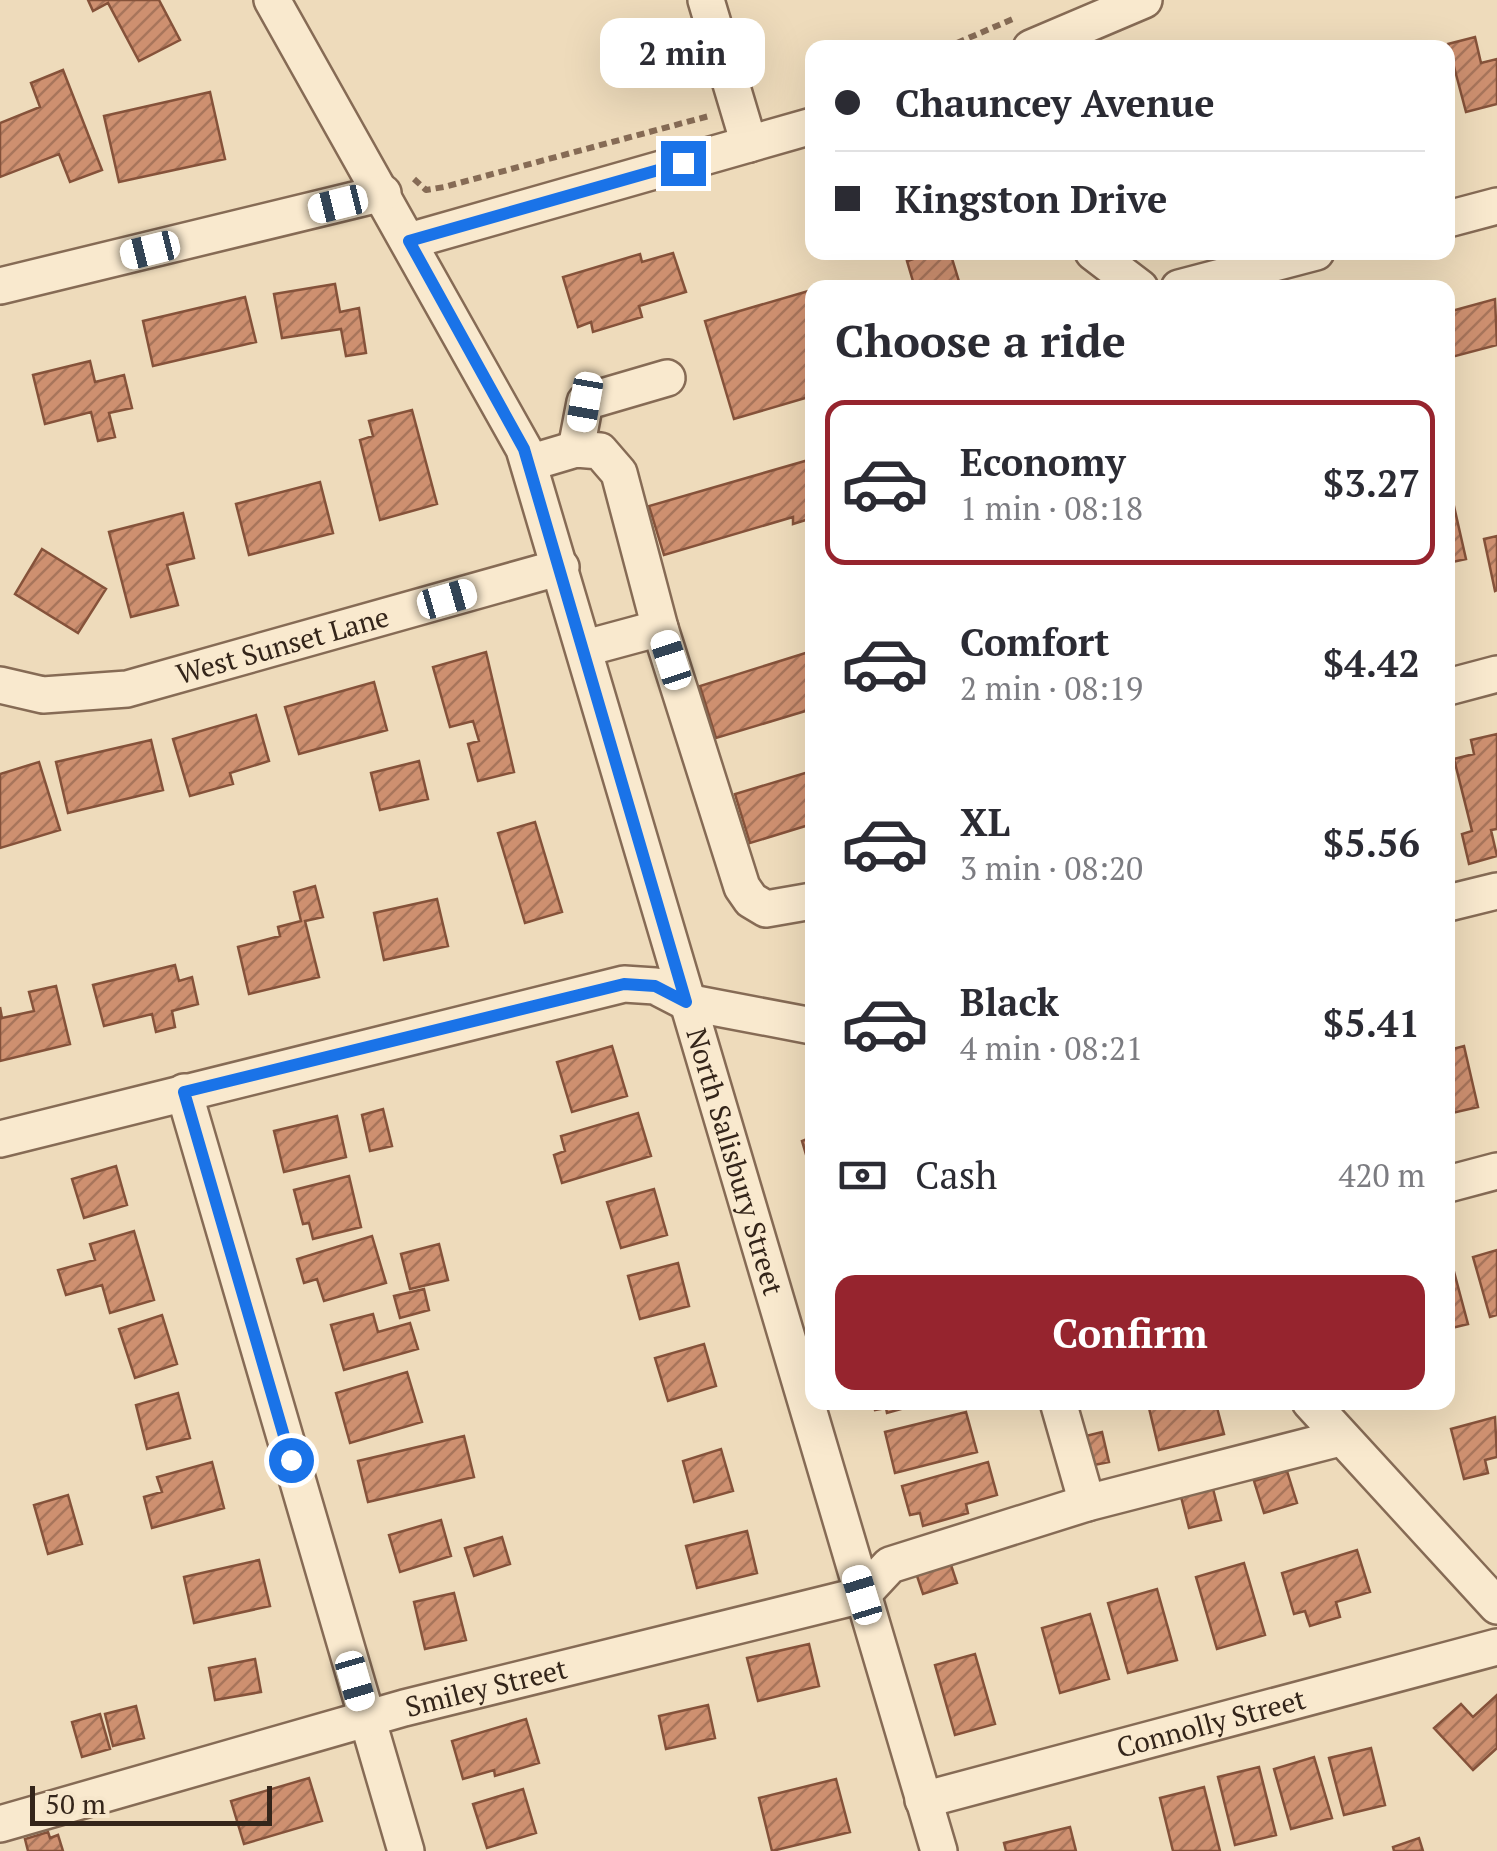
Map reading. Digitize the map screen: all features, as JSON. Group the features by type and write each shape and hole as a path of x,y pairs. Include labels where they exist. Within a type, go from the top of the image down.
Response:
{"street":[{"name":"North Salisbury Street","path":"272,0 529,462 805,1403"},
{"path":"706,0 749,144"},
{"path":"1026,31 1144,0"},
{"path":"409,241 805,128"},
{"path":"0,286 383,194"},
{"path":"1455,217 1497,206"},
{"path":"1103,260 1129,280"},
{"path":"1209,280 1286,260"},
{"path":"576,449 585,402 666,378"},
{"path":"529,462 576,449 600,451 619,472 660,628 742,887 751,900 766,909 805,901"},
{"name":"West Sunset Lane","path":"0,684 43,695 127,689 560,568"},
{"path":"586,648 660,628"},
{"path":"1455,685 1497,674"},
{"path":"1455,901 1497,891"},
{"path":"0,1139 624,984 655,986 686,1002 805,1025"},
{"path":"184,1092 406,1851"},
{"path":"1455,1182 1497,1172"},
{"name":"North Salisbury Street","path":"807,1410 939,1851"},
{"path":"1060,1410 1087,1503"},
{"path":"1317,1410 1497,1606"},
{"path":"862,1595 890,1566 1087,1503 1340,1438"},
{"name":"Smiley Street","path":"0,1824 366,1718 862,1595"},
{"name":"Connolly Street","path":"923,1800 1497,1647"}],"path":[{"path":"983,40 1026,31"},
{"path":"407,167 426,190 630,134 739,110"}],"building":[{"path":"88,0 159,0 180,40 139,61 108,3 93,11"},
{"path":"1475,37 1481,63 1497,59 1497,104 1466,112 1455,70 1455,42"},
{"path":"63,70 102,170 70,182 59,154 0,177 0,123 40,107 31,83"},
{"path":"210,92 225,159 119,182 104,116"},
{"path":"673,253 686,292 639,306 642,317 593,332 591,322 578,327 563,277 640,254 642,262"},
{"path":"952,260 959,280 913,280 907,261"},
{"path":"335,284 340,312 359,308 366,353 346,356 341,329 282,338 274,294"},
{"path":"805,292 805,398 734,419 705,321"},
{"path":"245,297 256,342 153,366 143,321"},
{"path":"1495,299 1497,345 1455,356 1455,310"},
{"path":"90,361 95,382 124,375 132,408 109,413 115,437 98,441 91,412 45,424 33,375"},
{"path":"412,410 437,504 380,520 360,440 373,436 369,421"},
{"path":"805,461 805,520 793,524 793,517 664,555 649,506"},
{"path":"320,482 333,533 249,555 236,504"},
{"path":"1455,511 1466,559 1455,561"},
{"path":"183,513 194,558 167,565 178,605 131,617 109,532"},
{"path":"1497,536 1497,590 1495,591 1484,539"},
{"path":"42,549 106,589 78,633 15,594"},
{"path":"486,652 514,772 478,781 468,744 479,741 473,721 450,727 433,667"},
{"path":"805,653 805,711 716,738 700,686"},
{"path":"374,682 387,730 299,754 285,707"},
{"path":"256,715 269,761 230,773 233,784 190,796 173,739"},
{"path":"1497,734 1497,829 1491,830 1497,856 1469,864 1462,834 1472,831 1455,759 1474,754 1471,740"},
{"path":"151,740 163,790 68,813 56,762"},
{"path":"419,761 428,799 380,810 371,773"},
{"path":"39,762 60,830 0,848 0,774"},
{"path":"805,773 805,826 750,843 735,794"},
{"path":"535,822 562,912 525,923 498,833"},
{"path":"315,886 323,917 305,921 319,977 249,994 238,947 280,936 278,927 301,921 294,892"},
{"path":"437,899 448,946 384,960 374,913"},
{"path":"175,965 179,981 192,977 198,1004 172,1011 175,1027 156,1032 152,1014 104,1026 93,985"},
{"path":"56,986 70,1044 0,1061 0,1007 2,1018 34,1011 29,992"},
{"path":"612,1046 627,1096 572,1112 557,1062"},
{"path":"1464,1046 1478,1107 1455,1112 1455,1048"},
{"path":"383,1109 392,1146 370,1151 362,1115"},
{"path":"638,1113 651,1156 562,1183 554,1155 565,1151 561,1136"},
{"path":"337,1116 346,1157 284,1172 274,1131"},
{"path":"116,1166 127,1205 84,1218 72,1179"},
{"path":"349,1176 361,1227 313,1239 309,1223 303,1224 294,1190"},
{"path":"654,1189 667,1235 621,1248 607,1202"},
{"path":"134,1231 154,1300 110,1313 102,1285 66,1295 58,1270 95,1260 90,1244"},
{"path":"372,1236 386,1283 324,1301 317,1279 304,1283 297,1259"},
{"path":"439,1244 448,1280 410,1289 401,1254"},
{"path":"1497,1250 1497,1315 1490,1317 1473,1257"},
{"path":"678,1263 689,1306 640,1319 628,1276"},
{"path":"1455,1275 1468,1324 1455,1327"},
{"path":"424,1289 429,1310 400,1318 394,1296"},
{"path":"373,1314 378,1332 410,1323 418,1349 344,1370 331,1325"},
{"path":"162,1315 177,1364 135,1378 119,1329"},
{"path":"704,1344 716,1386 668,1401 655,1358"},
{"path":"407,1372 422,1422 350,1443 336,1393"},
{"path":"178,1393 190,1438 147,1449 136,1405"},
{"path":"1149,1410 1218,1410 1224,1434 1159,1450"},
{"path":"966,1412 977,1452 895,1473 885,1432"},
{"path":"1495,1417 1497,1457 1485,1460 1488,1473 1464,1479 1451,1429"},
{"path":"1102,1432 1109,1462 1089,1466 1082,1437"},
{"path":"464,1436 474,1477 368,1502 358,1461"},
{"path":"721,1449 733,1491 694,1502 683,1461"},
{"path":"212,1462 224,1508 152,1528 144,1497 162,1492 157,1477"},
{"path":"988,1462 997,1495 966,1504 968,1513 923,1526 920,1513 910,1515 902,1486"},
{"path":"1287,1471 1297,1503 1264,1513 1254,1481"},
{"path":"1211,1481 1221,1520 1189,1528 1179,1489"},
{"path":"68,1495 82,1544 48,1554 34,1505"},
{"path":"441,1520 451,1556 400,1572 389,1535"},
{"path":"747,1531 757,1573 697,1588 686,1546"},
{"path":"502,1537 510,1564 474,1576 465,1548"},
{"path":"946,1550 957,1583 923,1594 912,1561"},
{"path":"1357,1550 1370,1592 1336,1602 1340,1617 1310,1626 1305,1611 1294,1614 1282,1573"},
{"path":"259,1560 270,1606 194,1623 184,1577"},
{"path":"1244,1563 1265,1635 1217,1649 1196,1577"},
{"path":"1157,1589 1177,1660 1128,1673 1108,1603"},
{"path":"454,1593 466,1640 425,1649 414,1602"},
{"path":"1090,1614 1109,1679 1060,1693 1042,1628"},
{"path":"809,1644 819,1686 758,1701 747,1658"},
{"path":"975,1654 995,1724 955,1735 935,1665"},
{"path":"255,1659 261,1692 215,1700 209,1668"},
{"path":"1497,1695 1497,1748 1473,1770 1434,1728 1461,1704 1473,1717"},
{"path":"708,1705 715,1738 666,1749 659,1716"},
{"path":"136,1706 144,1738 113,1746 105,1714"},
{"path":"100,1714 110,1749 82,1757 72,1722"},
{"path":"526,1719 539,1763 495,1776 494,1770 463,1779 452,1741"},
{"path":"1371,1748 1385,1805 1344,1815 1329,1758"},
{"path":"1314,1757 1332,1818 1291,1829 1274,1769"},
{"path":"1259,1767 1276,1835 1235,1845 1218,1777"},
{"path":"309,1778 322,1821 244,1844 231,1801"},
{"path":"836,1779 850,1832 772,1851 759,1798"},
{"path":"1204,1787 1220,1851 1173,1851 1160,1798"},
{"path":"523,1789 536,1833 487,1848 473,1804"},
{"path":"1070,1827 1076,1851 1006,1851 1004,1843"},
{"path":"48,1832 50,1838 58,1835 63,1851 28,1851 25,1839"},
{"path":"1419,1838 1423,1851 1394,1851 1393,1847"}],"route":[{"path":"291,1460 184,1092 624,984 655,986 686,1002 586,648 524,449 409,241 683,163"}]}
